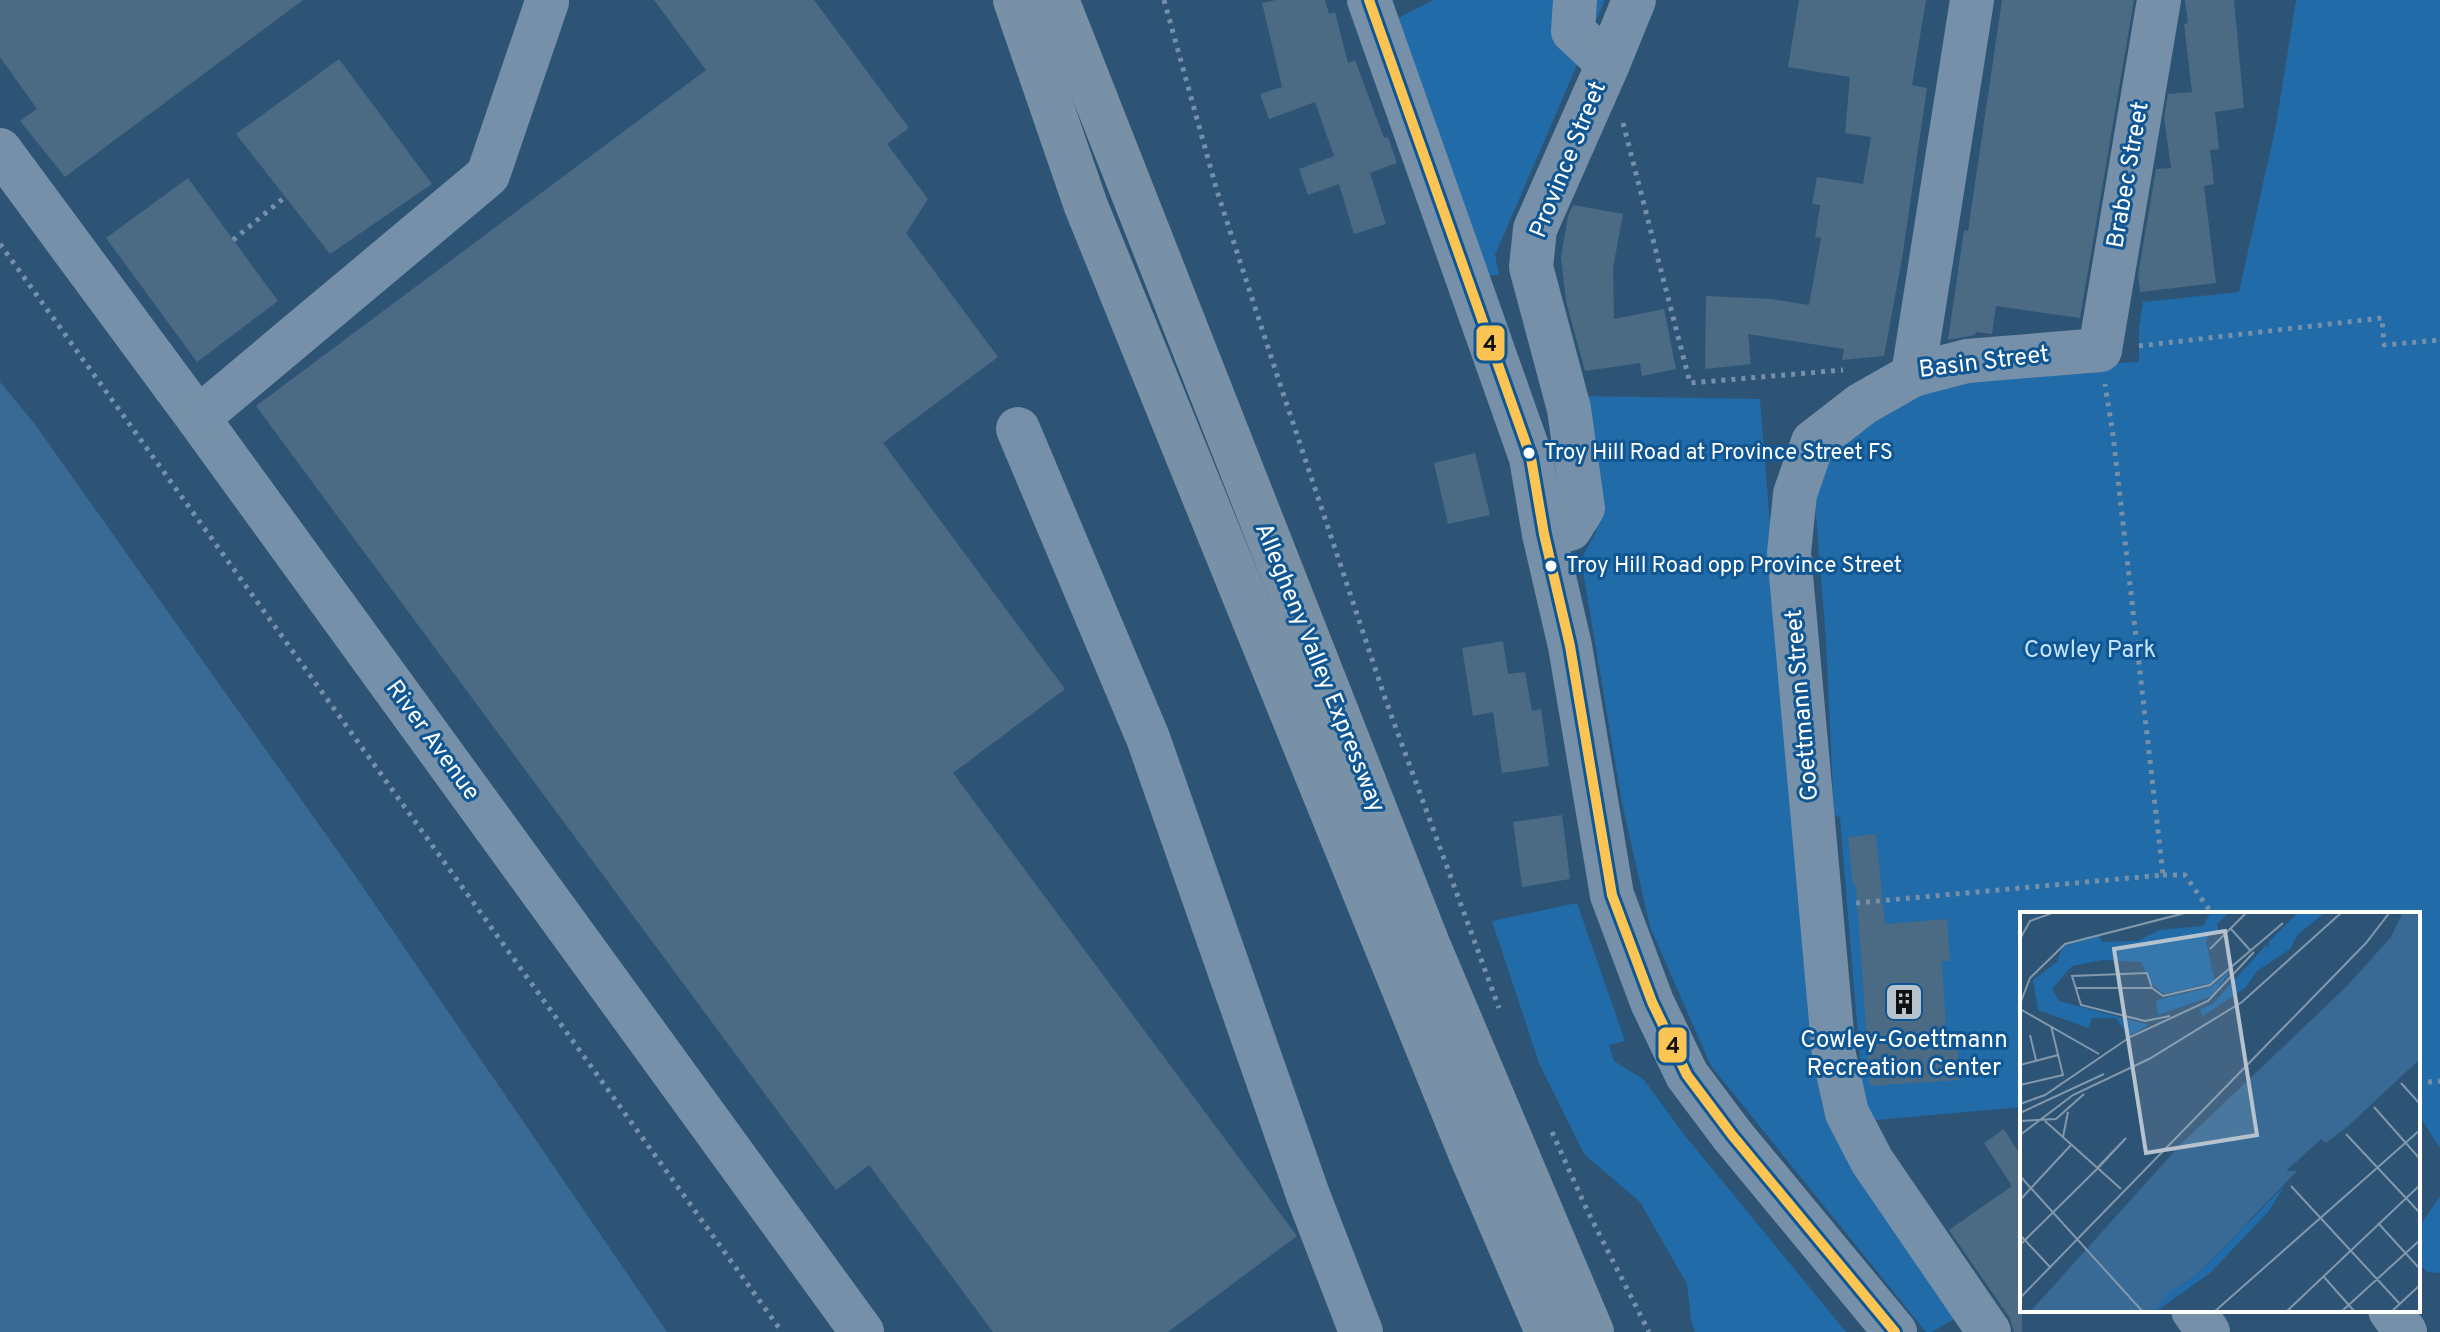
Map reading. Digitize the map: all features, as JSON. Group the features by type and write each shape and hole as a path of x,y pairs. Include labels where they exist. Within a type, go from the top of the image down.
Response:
{"highway":[{"name":"Allegheny Valley Expressway","path":"1015,0 1086,206 1464,1139 1547,1332"},
{"name":"Allegheny Valley Expressway","path":"1058,3 1428,944 1592,1332"}],"street":[{"path":"1369,0 1531,458 1544,534 1570,646 1612,895 1652,1002 1687,1075 1732,1135 1895,1332"},
{"path":"1575,0 1573,31 1608,64"},
{"name":"Province Street","path":"1544,534 1570,529 1583,508 1569,409 1531,267 1535,229 1634,0"},
{"path":"1913,375 1972,0"},
{"name":"Brabec Street","path":"2100,350 2159,0"},
{"path":"198,418 488,175 547,2"},
{"name":"River Avenue","path":"0,150 862,1332"},
{"name":"Basin Street","path":"1913,375 1967,361 2100,350"},
{"name":"Goettmann Street","path":"1913,375 1862,404 1813,442 1795,494 1789,553 1834,1055 1847,1113 1872,1161 1989,1332"},
{"path":"1018,429 1148,738 1308,1195 1361,1332"},
{"path":"2194,1312 2208,1332"},
{"path":"2391,1312 2405,1332"}],"path":[{"path":"1164,0 1217,191 1381,687 1501,1013"},
{"path":"1608,64 1690,383 1846,369"},
{"path":"233,240 285,197"},
{"path":"0,244 782,1332"},
{"path":"2163,875 2113,435 2100,350 2382,318 2384,345 2440,340"},
{"path":"1821,906 2185,875 2211,912"},
{"path":"2420,1083 2440,1081"},
{"path":"1549,1127 1649,1332"}],"green space":[{"path":"1434,0 1605,0 1495,255 1499,275 1483,275 1398,18"},
{"name":"Cowley Park","path":"2296,0 2440,0 2440,1148 2420,1117 2420,912 2020,912 2020,1107 1865,1121 1840,818 1834,814 1826,640 1815,503 1833,443 1906,393 1973,369 2139,362 2143,302 2239,292 2276,125"},
{"path":"1583,396 1760,399 1813,1065 1839,1143 1959,1316 1932,1332 1926,1332 1711,1066 1650,927 1622,803 1581,559 1596,532"},
{"path":"1577,903 1625,1041 1609,1045 1614,1061 1644,1080 1682,1132 1846,1332 1695,1332 1687,1284 1640,1202 1584,1154 1539,1063 1492,921"},
{"path":"2440,1196 2440,1273 2427,1272 2420,1264 2420,1226"}],"shaded area":[{"path":"0,382 34,423 354,874 667,1332 0,1332"}],"building":[{"path":"0,0 303,0 65,177 20,121 37,109 0,57"},
{"path":"654,0 814,0 909,128 887,144 928,199 906,233 998,357 883,443 1065,689 953,773 1297,1236 1168,1332 993,1332 869,1165 836,1190 256,406 706,70"},
{"path":"1325,0 1329,14 1335,12 1348,63 1355,60 1384,138 1388,137 1397,163 1370,173 1386,224 1354,234 1339,184 1308,195 1299,169 1334,156 1315,102 1269,119 1260,94 1282,87 1262,3"},
{"path":"1799,0 1926,0 1912,85 1927,88 1902,259 1884,356 1842,360 1844,349 1748,334 1751,364 1705,369 1706,296 1771,299 1809,305 1821,238 1815,237 1820,205 1812,204 1817,177 1863,184 1871,137 1845,133 1850,77 1788,67"},
{"path":"2002,0 2134,0 2080,318 1996,306 1992,334 1976,332 1975,335 1948,340 1964,230 1968,231"},
{"path":"2185,0 2234,0 2244,108 2215,112 2219,149 2210,150 2214,184 2204,186 2216,283 2140,292 2138,276 2156,169 2171,168 2164,118 2168,94 2192,92 2184,24 2188,23"},
{"path":"339,59 432,184 330,254 236,134"},
{"path":"188,178 278,301 197,362 106,238"},
{"path":"1573,205 1623,214 1613,268 1614,319 1664,309 1676,369 1642,376 1640,363 1585,371 1566,301 1561,257"},
{"path":"1475,453 1490,515 1448,524 1434,463"},
{"path":"1503,641 1508,674 1525,672 1532,711 1541,709 1549,766 1502,773 1493,712 1473,716 1462,648"},
{"path":"1562,815 1570,879 1522,887 1513,822"},
{"name":"Cowley-Goettmann Recreation Center","path":"1876,834 1885,924 1947,919 1950,961 1942,961 1947,1044 1957,1043 1960,1080 1870,1086 1856,885 1853,885 1848,837"},
{"path":"2004,1129 2020,1155 2022,1332 2014,1332 2010,1318 1949,1230 2012,1186 1984,1143"}],"transit line":[{"name":"4","path":"1369,0 1531,458 1544,534 1570,646 1612,895 1652,1002 1687,1075 1732,1135 1895,1332"}],"place":[{"name":"Troy Hill Road at Province Street FS","path":"1529,453"},
{"name":"Troy Hill Road opp Province Street","path":"1551,566"},
{"name":"Cowley-Goettmann Recreation Center","path":"1904,1002"}]}
